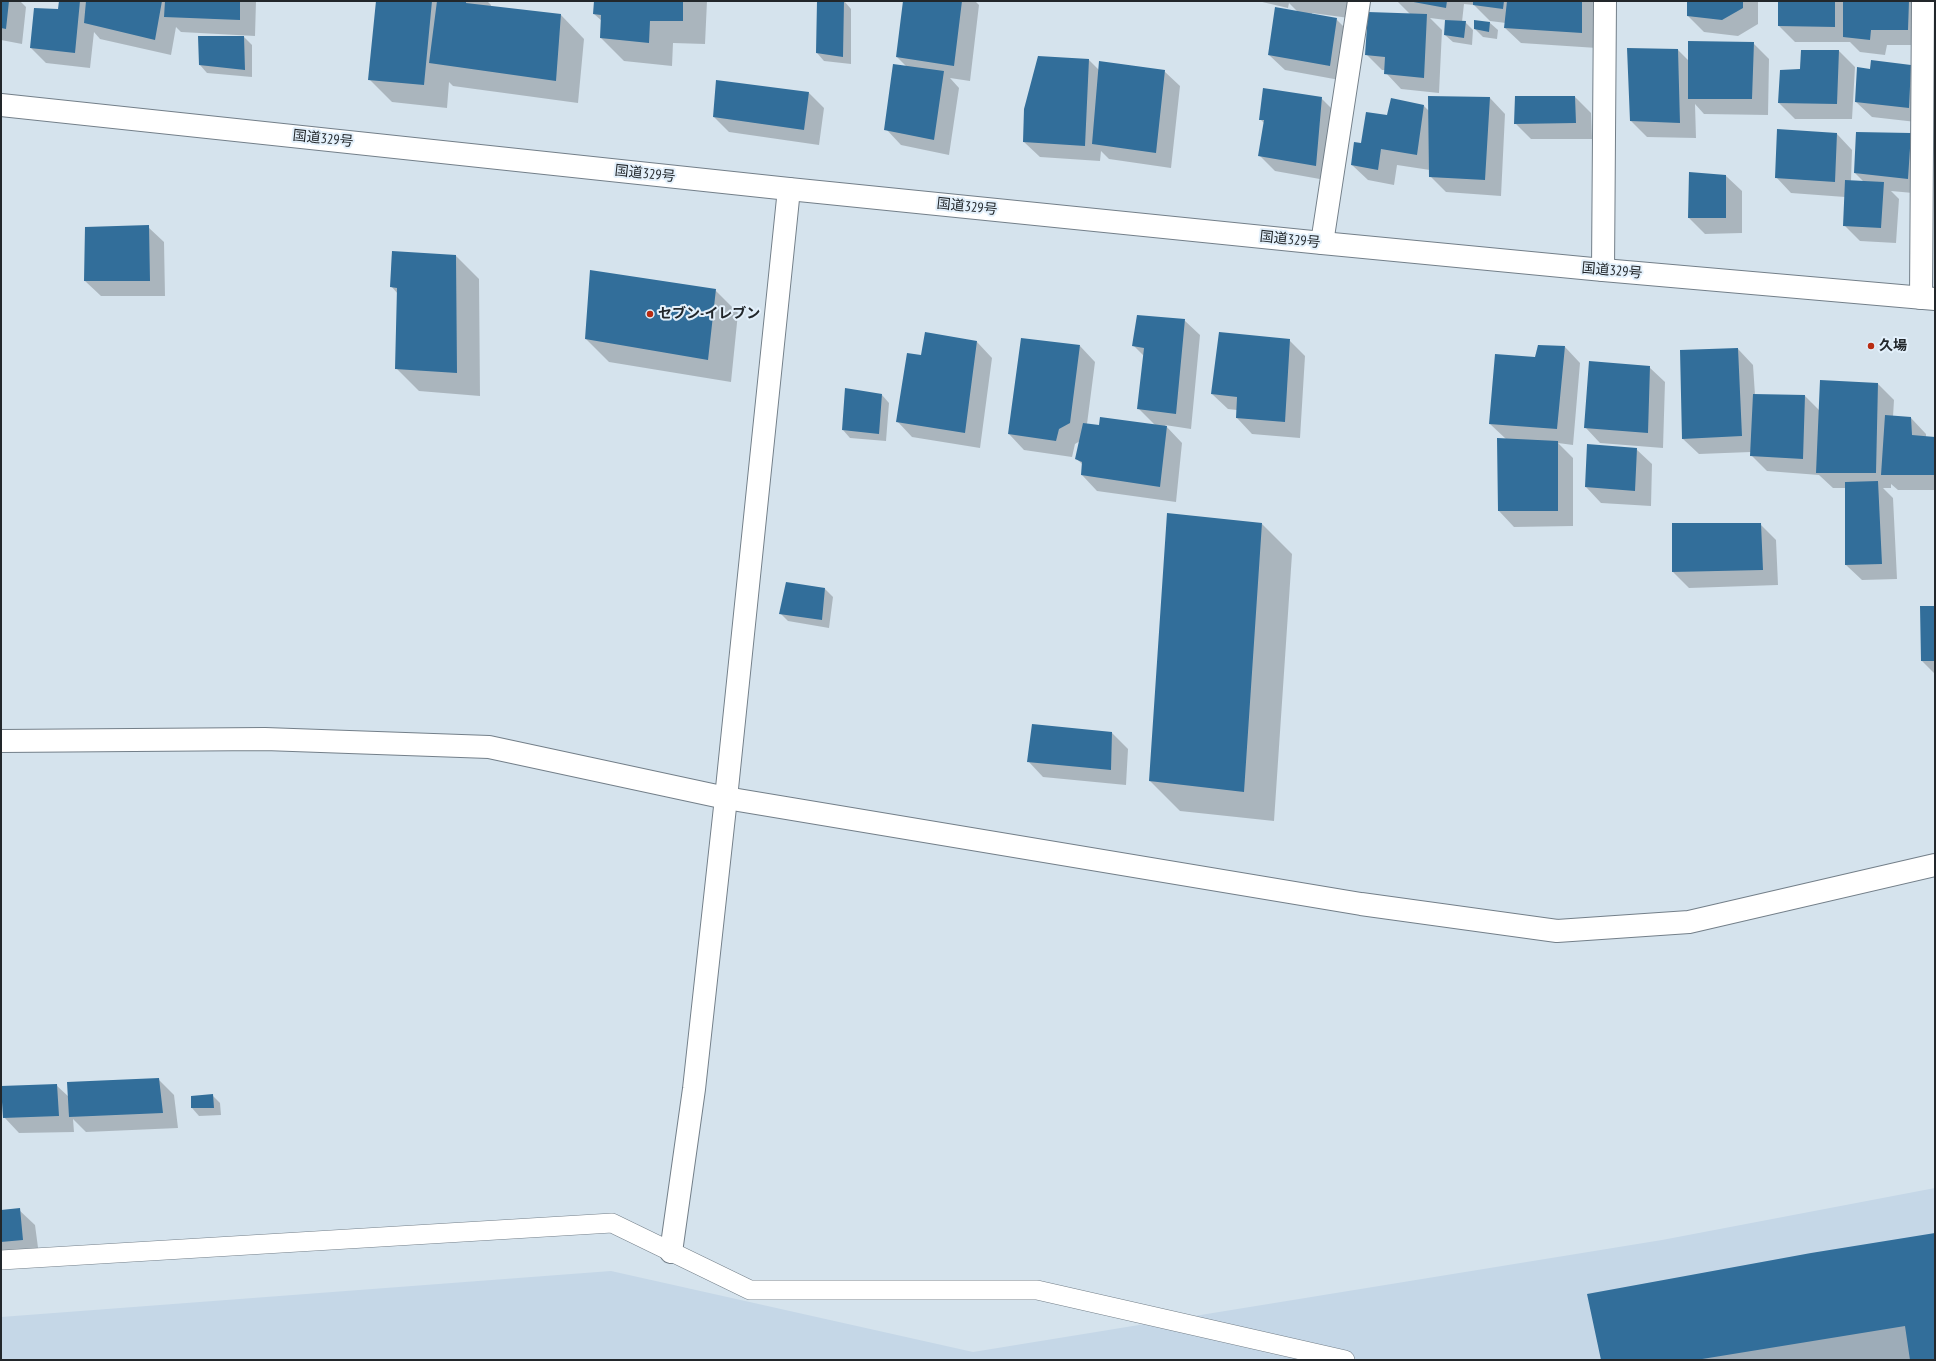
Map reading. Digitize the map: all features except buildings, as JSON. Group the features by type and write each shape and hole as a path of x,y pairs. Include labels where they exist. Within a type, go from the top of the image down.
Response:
{"main road":[{"path":"1322,243 1359,1"},
{"path":"1603,270 1605,1"},
{"path":"1923,1 1928,298"},
{"name":"国道329号","path":"1,105 790,189 1322,243 1603,270 1928,298"},
{"path":"671,1252 694,1089 790,189"},
{"path":"1,740 265,739 489,747 726,798 1361,904 1557,931 1690,922 1935,865"}],"lane":[{"path":"1,1260 612,1223 750,1290 1037,1290 1345,1360"}],"shaded area":[{"path":"1935,1188 1935,1360 1,1360 1,1317 611,1271 973,1352 1662,1240"}],"place":[{"name":"セブン-イレブン","path":"650,314"},
{"name":"久場","path":"1871,346"}]}
